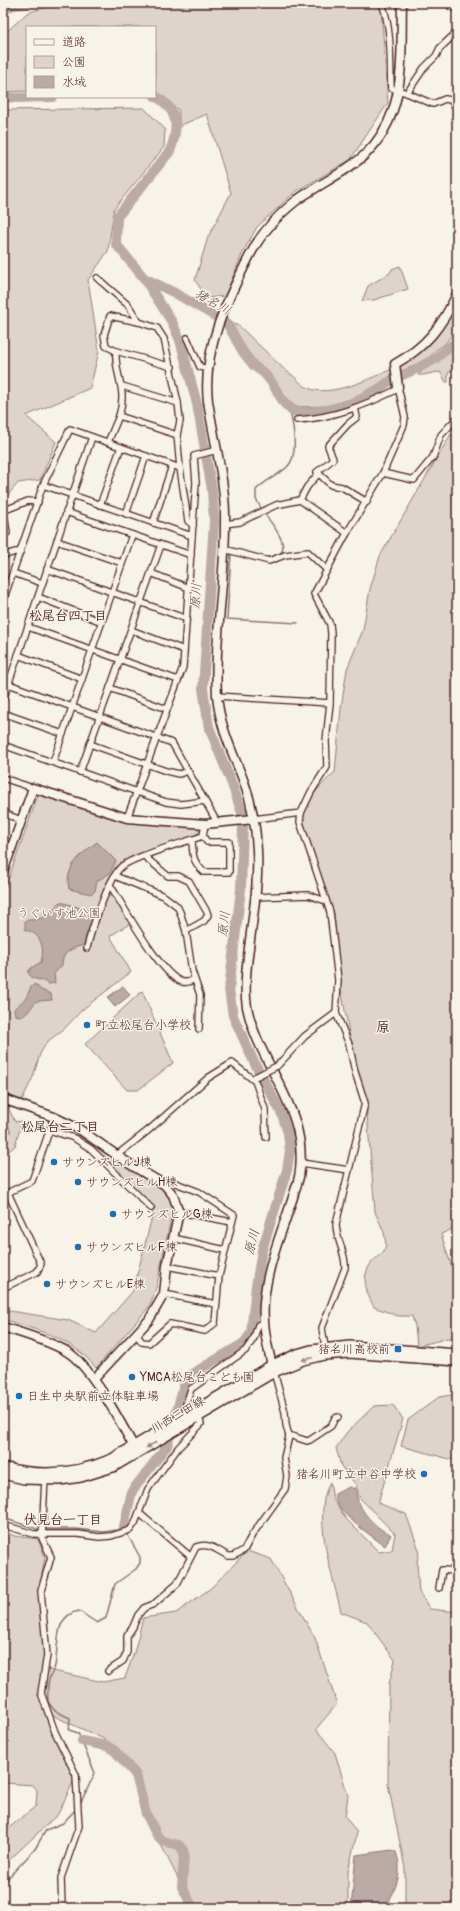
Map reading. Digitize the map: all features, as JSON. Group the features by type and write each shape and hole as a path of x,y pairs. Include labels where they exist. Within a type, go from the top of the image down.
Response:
{"main road":[{"name":"川西三田線","path":"135,1450 179,1429 198,1414 297,1354 325,1347 350,1346 457,1354"},
{"name":"川西三田線","path":"273,1369 324,1355 349,1353 457,1361"},
{"name":"川西三田線","path":"3,1467 45,1477 67,1479 98,1473 113,1467 168,1426 183,1418 198,1414"},
{"name":"川西三田線","path":"3,1474 24,1479 45,1477"}],"street":[{"path":"382,3 386,13 391,88 433,104 445,99 451,100 457,110"},
{"path":"108,1671 124,1660 127,1652 127,1636 138,1615 144,1608 154,1604 177,1584 190,1556 196,1547 201,1545 212,1546 228,1556 233,1556 244,1550 252,1536 286,1489 287,1476 284,1458 289,1435 286,1425 285,1412 273,1369 265,1322 264,1304 267,1276 295,1193 301,1163 300,1140 294,1116 257,1039 247,1006 246,978 257,850 254,819 244,782 220,720 216,696 225,524 223,485 208,400 208,369 214,335 250,254 264,233 284,211 297,200 342,173 367,154 388,123 398,91 402,3"},
{"path":"407,93 424,68 436,56 440,48 457,32"},
{"path":"97,278 128,306 139,322"},
{"path":"325,1347 322,1328 345,1268 346,1259 336,1232 336,1224 365,1103 354,1072 349,1044 336,1013 338,980 332,926 326,901 300,827 301,813 311,792 327,767 326,741 330,703 330,628 326,614 314,594 347,533 367,502 383,473 404,425 405,417 398,388 395,364 413,354 429,339 457,294"},
{"path":"172,367 116,351 106,346 104,335 110,316 139,322 157,328 164,339 172,367 178,403 180,421 177,435 188,522 193,525"},
{"path":"187,338 200,367 208,369"},
{"path":"108,442 123,403 122,386 116,351"},
{"path":"122,386 178,403"},
{"path":"297,420 326,417 356,408 398,388"},
{"path":"300,500 307,487 319,473 318,472 333,459 328,446 348,424 357,417 356,408"},
{"path":"119,416 177,435"},
{"path":"383,473 414,480 433,457 441,435 457,418"},
{"path":"3,601 44,485 70,429 180,468"},
{"path":"3,700 6,683 18,656 92,437"},
{"path":"100,505 121,447"},
{"path":"127,818 183,667 196,483 193,460 194,456 198,454 217,450"},
{"path":"126,514 146,456"},
{"path":"153,523 172,466"},
{"path":"319,473 331,485 342,487 367,502"},
{"path":"44,485 192,536"},
{"path":"225,524 240,522 276,505 300,500 347,533"},
{"path":"3,535 7,533 4,513 5,510 28,501 38,502"},
{"path":"66,512 191,555"},
{"path":"53,762 132,535"},
{"path":"57,541 122,563"},
{"path":"80,772 161,545"},
{"path":"224,549 269,561 285,555 308,552 327,570"},
{"path":"3,556 20,552"},
{"path":"47,569 187,619"},
{"path":"13,573 42,583"},
{"path":"151,574 189,588"},
{"path":"38,598 102,622"},
{"path":"28,627 178,680"},
{"path":"131,630 184,650"},
{"path":"18,656 82,679"},
{"path":"6,683 172,743 218,824"},
{"path":"110,688 167,709"},
{"path":"216,696 330,703"},
{"path":"3,713 63,734"},
{"path":"90,744 179,774 188,771"},
{"path":"3,745 166,802 181,804 205,801"},
{"path":"3,778 127,818 218,824 301,813"},
{"path":"3,872 33,788"},
{"path":"3,813 21,820"},
{"path":"192,840 194,859 196,864 204,872 229,872 229,842 207,842 203,836 205,824"},
{"path":"86,948 110,885 120,868 125,864 144,856 203,836"},
{"path":"144,856 168,876 178,876 189,881 207,912 208,915 204,920 186,931"},
{"path":"115,876 171,900 180,912 186,931 194,979 201,1004 199,1029"},
{"path":"110,885 164,968 181,982 186,983 194,979"},
{"path":"254,897 308,895 326,901"},
{"path":"254,1078 277,1066 305,1036 336,1013"},
{"path":"117,1155 150,1129 208,1078 232,1063 254,1078 265,1109 266,1137"},
{"path":"3,1099 54,1117 79,1129 165,1185 173,1195 179,1212 167,1266 164,1294 149,1320 94,1379"},
{"path":"3,1288 37,1272 41,1264 6,1194 32,1181 54,1117"},
{"path":"49,1130 74,1138 91,1149 151,1208"},
{"path":"301,1163 349,1170"},
{"path":"136,1334 142,1342 149,1343 170,1324 205,1331 215,1323 219,1276 234,1215 199,1192 168,1180 165,1185"},
{"path":"179,1212 232,1222"},
{"path":"173,1238 225,1250"},
{"path":"167,1266 219,1276"},
{"path":"164,1294 216,1304"},
{"path":"183,1418 191,1389 246,1350 254,1338 258,1325 265,1322"},
{"path":"3,1327 66,1351 76,1358 94,1379 135,1450"},
{"path":"3,1525 99,1537 123,1533 130,1530 133,1527 148,1489 178,1448 201,1424 198,1414"},
{"path":"289,1435 307,1441 310,1440 331,1426 335,1418 338,1417"},
{"path":"45,1477 43,1541 51,1557 41,1591 47,1655 40,1693 55,1732 76,1775 79,1826 61,1878 62,1908"},
{"path":"139,1513 190,1556"},
{"path":"439,1588 442,1570 457,1571"}],"green space":[{"path":"59,3 377,3 381,7 388,103 350,160 295,192 257,227 243,252 225,296 207,298 195,280 208,237 231,193 207,114 179,126 179,110 156,94 156,26 26,26 26,91 7,92 3,89 3,35 27,13"},
{"path":"144,108 165,129 164,147 114,209 108,251 88,280 99,351 90,388 26,416 56,442 40,480 18,483 3,501 3,110"},
{"path":"400,266 408,289 374,300 362,301 368,286 390,273 392,269"},
{"path":"452,313 457,320 457,328 445,344 435,351 425,362 404,372 400,371 398,366 416,355 429,344"},
{"path":"229,322 239,326 286,371 308,388 328,391 339,389 362,382 392,369 393,376 358,397 326,406 296,407 287,399 273,379 256,363 240,342"},
{"path":"457,343 457,367 448,373 448,382 446,382 440,372 418,375 424,369 443,357 447,350"},
{"path":"451,434 457,439 457,1227 441,1234 457,1283 457,1336 417,1346 415,1326 412,1316 398,1316 374,1307 367,1292 365,1277 367,1271 370,1264 383,1253 386,1245 384,1232 375,1212 366,1101 356,1070 340,984 334,913 302,826 309,802 317,790 335,772 341,708 347,669 363,630 370,589 380,556"},
{"name":"うぐいす池公園","path":"42,794 124,822 199,826 200,831 194,836 127,860 117,867 109,881 131,923 110,936 131,972 83,1009 64,1029 47,1042 40,1054 33,1077 22,1100 3,1093 3,894 38,795"},
{"path":"142,991 173,1063 138,1090 127,1090 85,1044"},
{"path":"3,1104 7,1105 15,1122 22,1121 15,1146 3,1156 3,1135 11,1132 5,1118 3,1119"},
{"path":"77,1132 162,1187 171,1201 172,1213 156,1289 149,1307 96,1368 76,1349 54,1336 3,1319 3,1310 68,1320 96,1333 133,1291 154,1209 153,1206 111,1164 76,1134"},
{"path":"457,1394 457,1461 401,1446 408,1420 439,1397"},
{"path":"393,1405 403,1419 378,1503 406,1514 419,1550 417,1563 419,1592 430,1609 457,1612 457,1908 405,1908 405,1868 388,1784 389,1684 395,1660 367,1622 341,1612 327,1556 323,1527 324,1497 330,1482 333,1499 346,1519 379,1552 392,1550 395,1534 359,1497 356,1485 341,1466 336,1448 347,1432 374,1406"},
{"path":"3,1530 14,1536 38,1539 45,1557 40,1587 43,1630 49,1670 103,1682 125,1678 134,1653 143,1618 176,1613 211,1588 247,1551 271,1559 315,1638 337,1704 316,1729 335,1753 348,1796 345,1816 357,1833 348,1871 348,1908 193,1908 149,1821 142,1790 134,1775 104,1739 45,1712 74,1780 58,1814 3,1866 3,1837 11,1826 36,1806 37,1790 33,1785 3,1783"}],"water":[{"path":"97,842 116,861 110,873 97,881 95,891 91,894 69,889 68,881 71,868 85,851"},
{"path":"61,902 95,913 95,917 86,935 84,945 72,949 66,953 62,960 62,965 54,974 55,983 48,984 35,979 28,972 31,968 41,962 42,946 35,934 25,930 25,922 44,917 52,911 58,903"},
{"path":"35,984 41,990 51,994 52,1000 37,1001 26,1014 19,1016 15,1015 14,1009 26,998 31,987"},
{"path":"123,986 130,995 115,1007 107,998"},
{"path":"349,1487 356,1489 358,1501 368,1517 382,1530 391,1535 385,1546 354,1523 340,1508 336,1501 335,1494"},
{"path":"392,1850 396,1852 399,1874 386,1908 351,1908 356,1855"}],"waterway":[{"name":"猪名川","path":"3,10 13,5 28,3"},
{"name":"猪名川","path":"3,96 26,98"},
{"name":"猪名川","path":"156,97 163,101 173,113 176,127 173,143 170,151 117,217 116,244 144,278 173,292 227,323 243,352 254,366 264,373 284,403 292,411 322,411 346,406 377,390 393,379 435,359 457,341"},
{"name":"原川","path":"124,1526 132,1491 167,1446 185,1382 192,1374 244,1343 251,1333 256,1286 262,1250 287,1170 290,1151 288,1133 281,1112 254,1062 233,1016 229,989 241,889 243,826 242,813 209,727 203,689 214,521 212,490 197,404 180,340 172,322 144,278"},
{"path":"262,510 256,499 256,490 286,468 293,456 294,440 289,408"},
{"path":"264,513 278,532 283,547 281,552 276,556 265,557"},
{"path":"231,553 227,619 298,623"},
{"path":"3,1518 37,1529 76,1529 104,1532 117,1530 124,1526 125,1530"},
{"path":"80,1804 95,1773 78,1733 69,1730 70,1718 55,1711 48,1702 48,1683 54,1670 59,1633 61,1625 65,1619 71,1614 79,1611 97,1623 106,1618 115,1584 136,1569 140,1563 140,1557 127,1534"},
{"path":"82,1741 107,1746 115,1751 136,1775 146,1814 158,1837 162,1841 179,1845 183,1850 182,1887 193,1908"},
{"path":"3,1886 8,1878 35,1849 46,1830 63,1823 76,1809"}],"place":[{"name":"町立松尾台小学校","path":"87,1025"},
{"name":"サウンズヒルJ棟","path":"54,1162"},
{"name":"サウンズヒルH棟","path":"78,1182"},
{"name":"サウンズヒルG棟","path":"113,1214"},
{"name":"サウンズヒルF棟","path":"78,1247"},
{"name":"サウンズヒルE棟","path":"47,1284"},
{"name":"猪名川高校前","path":"398,1349"},
{"name":"YMCA松尾台こども園","path":"132,1377"},
{"name":"日生中央駅前立体駐車場","path":"19,1396"},
{"name":"猪名川町立中谷中学校","path":"424,1474"}],"district":[{"name":"松尾台四丁目","path":"68,616"},
{"name":"原","path":"383,1027"},
{"name":"松尾台二丁目","path":"60,1127"},
{"name":"伏見台一丁目","path":"63,1520"}]}
